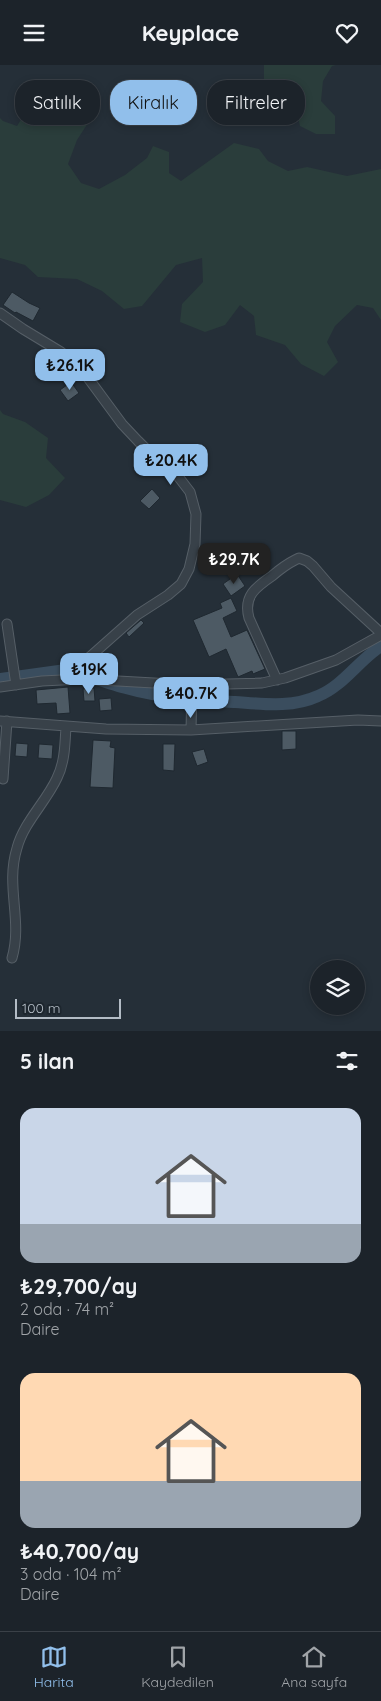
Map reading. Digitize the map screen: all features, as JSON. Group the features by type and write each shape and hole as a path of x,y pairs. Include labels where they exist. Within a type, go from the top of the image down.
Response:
{"street":[{"path":"0,313 61,352 80,367 122,424 157,460 177,475 190,492 196,514 195,544 189,569 182,584 137,615 84,662 78,679"},
{"path":"0,687 78,679 192,685 262,683 277,680 336,660 381,634 331,587 307,561 299,558 258,586 252,594 247,607 249,618 277,680"},
{"path":"7,623 16,685"},
{"path":"191,731 192,685"},
{"path":"3,779 3,721 106,729 191,731 358,720 381,721"},
{"path":"12,958 17,935 12,889 12,865 17,846 31,819 58,776 64,759 66,726"}],"green space":[{"path":"264,65 336,65 332,66 323,81 321,101 335,116 335,134 316,134 300,126 305,125 305,80 264,79"},
{"path":"0,118 17,126 87,125 77,140 68,164 81,183 99,189 125,175 147,158 153,146 169,152 169,173 181,181 234,143 259,149 268,161 288,171 307,167 347,176 381,169 381,320 373,308 357,305 335,326 327,342 338,362 324,376 301,364 285,345 256,335 254,316 240,305 225,325 205,332 180,322 182,304 203,282 202,258 176,265 142,306 124,309 102,291 77,279 38,277 25,265 0,258"},
{"path":"0,410 3,414 25,422 48,438 46,458 65,478 49,495 26,507 0,500"}],"building":[{"path":"12,292 40,308 33,321 3,305"},
{"path":"71,382 79,393 68,401 60,390"},
{"path":"152,489 160,498 149,509 140,501"},
{"path":"237,574 245,586 231,596 223,584"},
{"path":"231,598 237,611 223,618 231,637 247,630 265,669 253,674 252,671 238,677 226,649 209,657 193,620 222,608 220,603"},
{"path":"141,620 144,623 129,637 126,633"},
{"path":"68,687 70,713 57,714 56,703 37,704 36,690"},
{"path":"94,688 95,701 84,701 83,689"},
{"path":"111,698 112,710 100,711 99,699"},
{"path":"282,731 296,731 296,749 282,750"},
{"path":"93,740 111,741 110,747 115,748 113,788 90,787"},
{"path":"16,743 28,744 27,757 15,756"},
{"path":"39,744 53,745 52,759 38,758"},
{"path":"163,744 175,744 174,771 163,770"},
{"path":"204,749 208,762 197,766 192,752"}],"waterway":[{"path":"0,679 66,670 75,671 139,691 166,696 257,704 288,704 308,700 327,692 381,646"}]}
